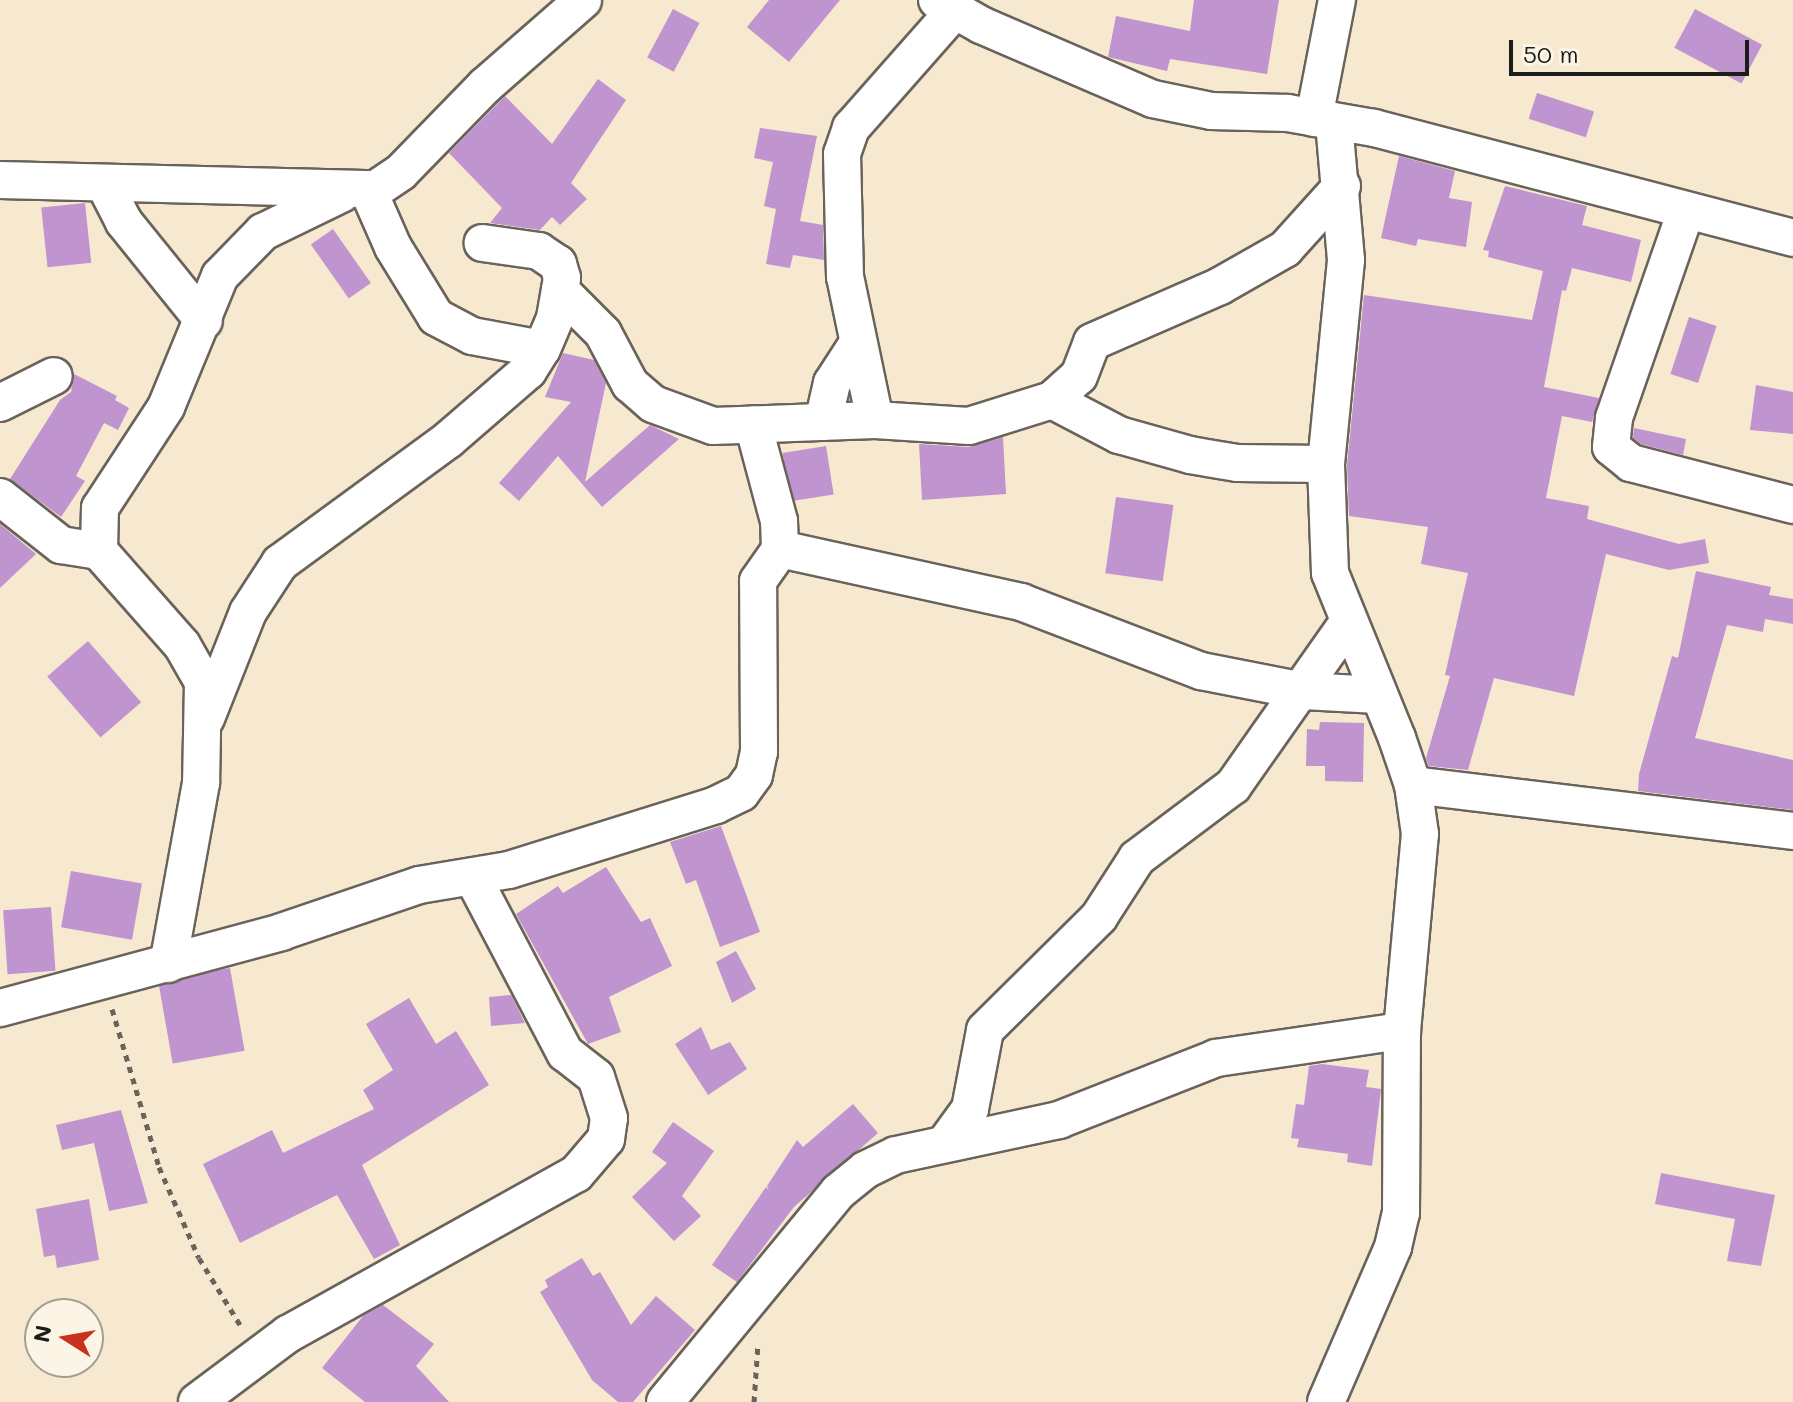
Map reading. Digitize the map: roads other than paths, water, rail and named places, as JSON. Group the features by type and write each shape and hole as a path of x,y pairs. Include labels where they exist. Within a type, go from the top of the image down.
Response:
{"street":[{"path":"99,551 100,508 166,407 220,276 241,252 263,232 401,172 486,85 583,0"},
{"path":"1326,1402 1393,1247 1401,1213 1405,1181 1402,1031 1420,834 1413,785 1347,624 1330,573 1326,464 1346,260 1342,186 1324,120 1337,0"},
{"path":"875,420 856,346 845,277 842,154 851,128 945,5 1153,99 1211,111 1324,120 1622,191 1793,238"},
{"path":"0,180 357,191"},
{"path":"105,185 124,222 204,321"},
{"path":"560,290 603,333 630,384 653,404 713,426 875,420 969,426 1052,400 1076,380 1092,342 1220,286 1285,249 1342,186"},
{"path":"357,191 436,317 472,336 542,349"},
{"path":"1686,211 1614,418 1611,447 1631,463 1793,505"},
{"path":"206,718 248,612 280,563 448,440 528,371 542,349 560,290 558,264 539,251 483,243"},
{"path":"823,422 832,383 856,346"},
{"path":"0,403 54,376"},
{"path":"1052,400 1119,435 1190,455 1237,463 1326,464"},
{"path":"0,1008 168,964 419,885 473,878 637,832 741,793 754,775 759,752 758,581 780,549 779,521 753,424"},
{"path":"0,497 61,545 99,551 182,645 203,682 206,718 201,783 168,964"},
{"path":"780,549 1021,602 1083,622 1174,663 1303,691 1378,695"},
{"path":"946,1142 970,1109 985,1030 1099,917 1137,858 1233,786 1303,691 1347,624"},
{"path":"1413,785 1793,831"},
{"path":"197,1402 288,1334 576,1174 606,1139 609,1118 596,1077 565,1053 473,878"},
{"path":"665,1402 838,1192 865,1170 896,1155 946,1142 1059,1120 1216,1058 1402,1031"}]}
